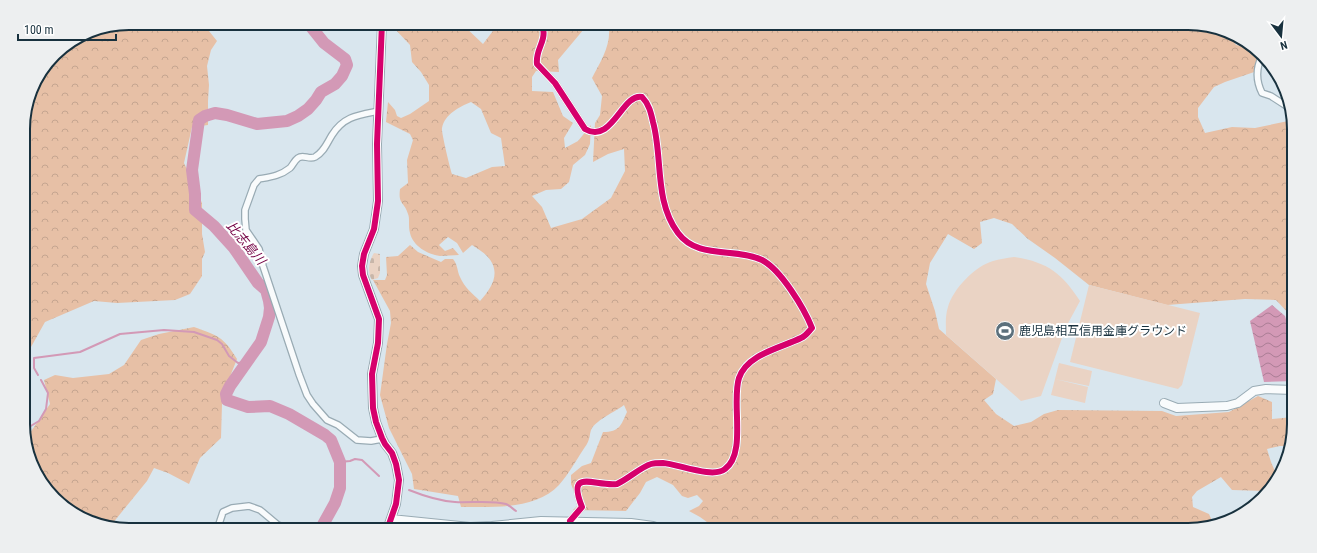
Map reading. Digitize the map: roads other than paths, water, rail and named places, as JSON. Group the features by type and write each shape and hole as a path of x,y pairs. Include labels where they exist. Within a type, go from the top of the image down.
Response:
{"street":[{"path":"382,30 377,144 377,206 374,229 364,254 362,266 363,276 379,319 378,343 372,374 373,408 382,439 392,454 396,464 399,480 396,504 390,523"},
{"path":"544,30 545,37 537,58 537,64 555,83 585,129 589,132 598,132 612,122 636,97 642,97 646,101 651,111 658,141 662,194 666,212 679,235 695,247 708,251 752,256 767,264 785,283 802,307 812,328 802,338 771,350 753,361 745,368 739,378 737,393 736,449 731,462 725,470 712,473 664,463 651,464 617,484 610,485 584,481 576,486 576,493 582,507 570,521"},
{"path":"1260,61 1257,73 1262,93 1271,96 1284,105"},
{"path":"379,111 352,117 341,124 332,135 327,146 315,157 310,158 304,156 298,158 291,166 280,174 258,179 254,185 245,210 244,219 246,230 259,249 263,266 307,395 328,420 338,425 357,440 371,441 382,439"},
{"path":"1164,403 1177,408 1227,406 1238,403 1254,391 1266,389 1287,390"},
{"path":"219,523 223,512 232,508 249,506 260,510 276,523"},
{"path":"391,520 425,523"},
{"path":"521,523 541,521 570,521 579,523"}],"water":[{"path":"1272,305 1285,316 1287,323 1287,381 1264,382 1250,321"}],"waterway":[{"name":"比志島川","path":"314,30 324,43 345,59 347,65 342,76 335,84 321,92 308,109 287,121 257,124 215,113 205,116 199,120 192,170 195,210 214,226 234,248 258,283 266,290 269,301 269,317 261,342 230,386 226,394 227,400 248,407 270,406 289,414 331,440 340,462 340,488 335,503 324,523"},
{"path":"38,375 34,368 34,358 80,352 120,334 164,330 194,332 217,340 222,344 229,356 238,363 246,362"},
{"path":"30,426 39,421 46,409 48,393 41,380"},
{"path":"340,462 355,459 362,460 379,476"},
{"path":"409,490 443,501 501,503 516,511"}],"place":[{"name":"鹿児島相互信用金庫グラウンド","path":"1005,331"}]}
